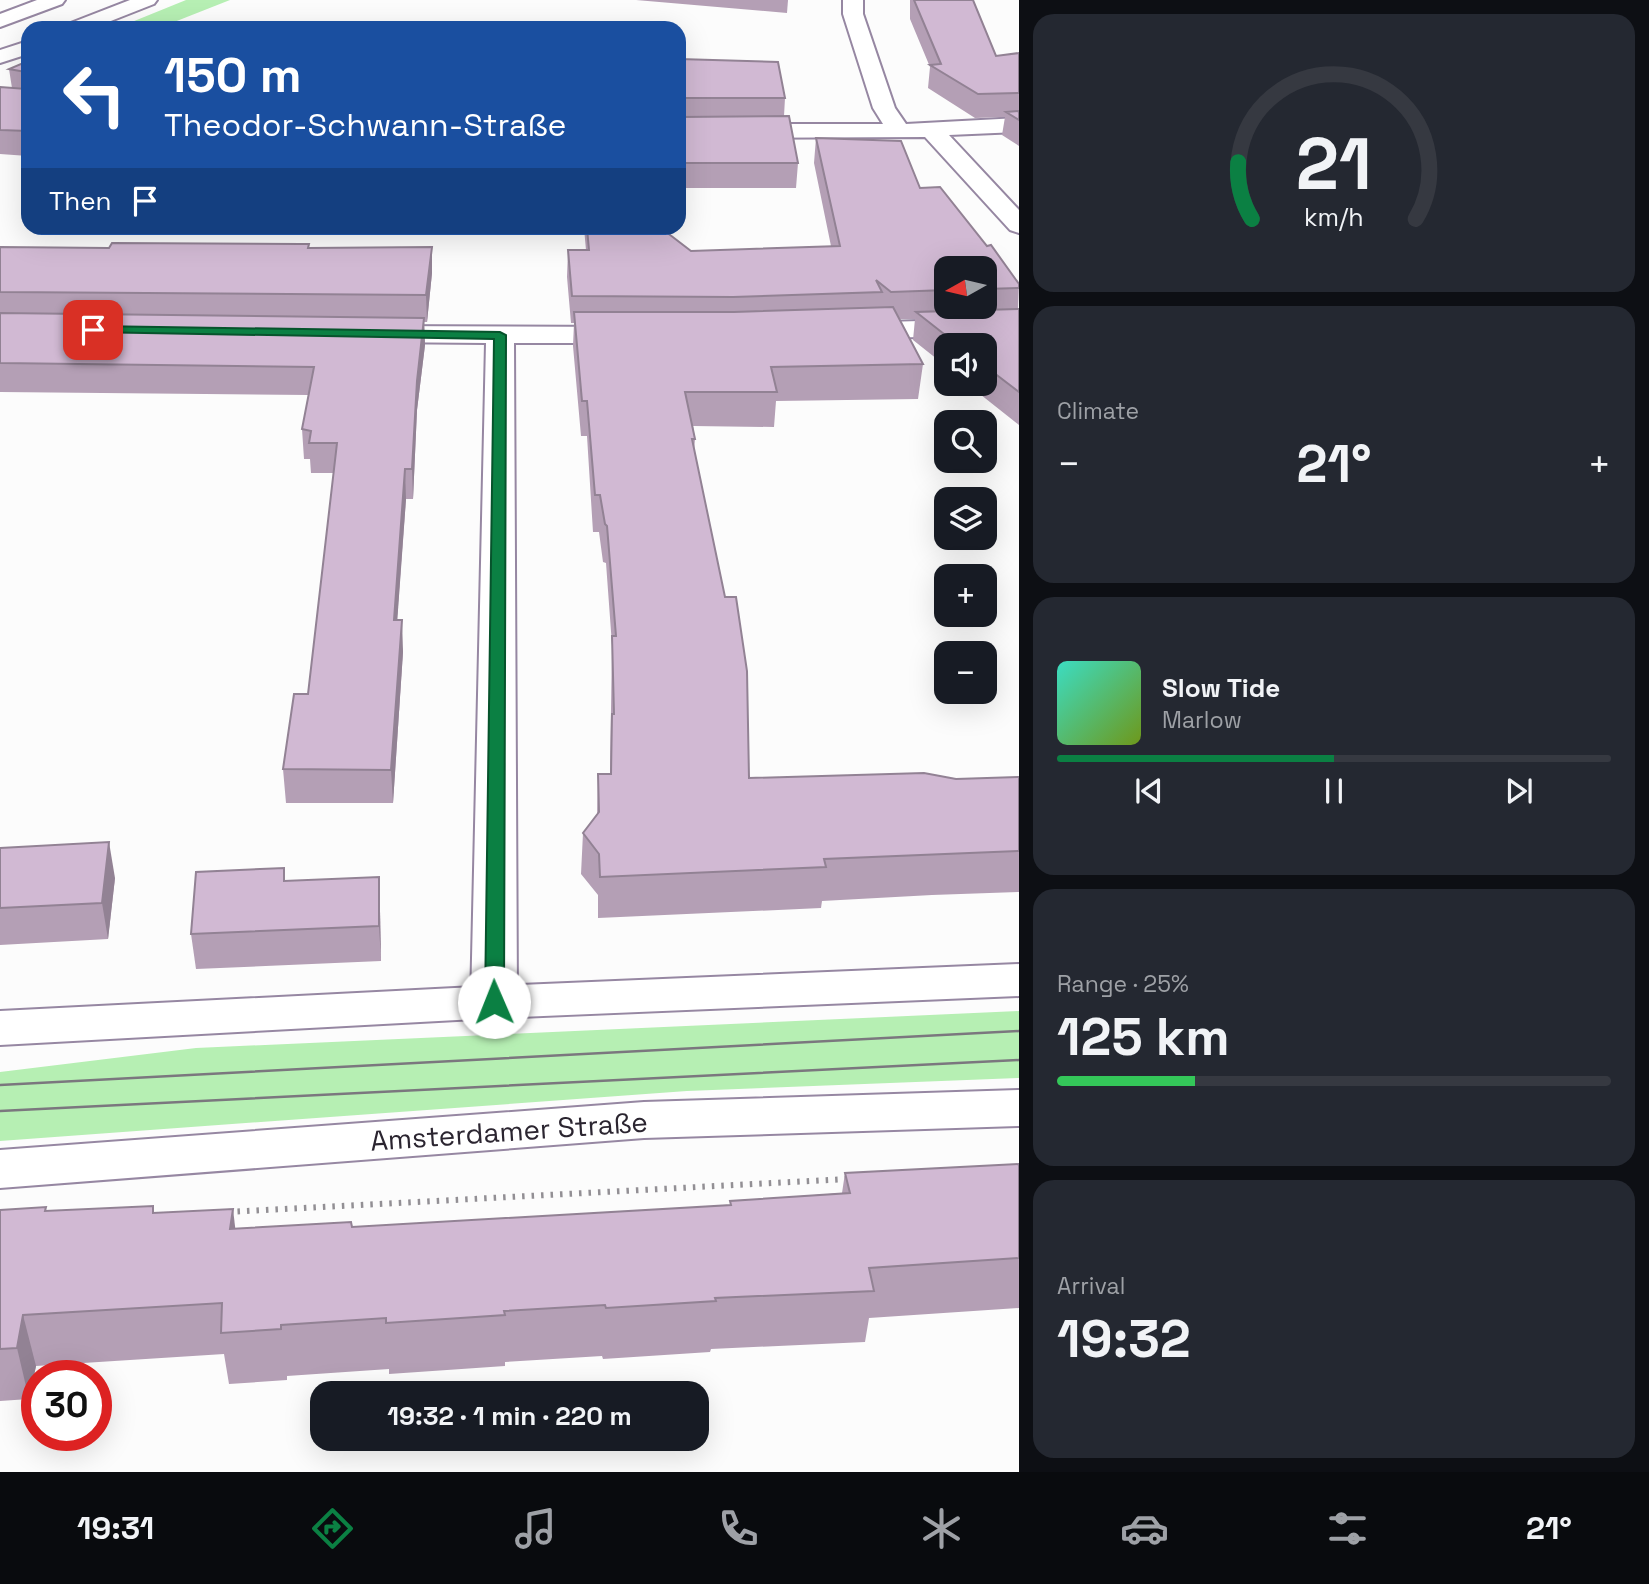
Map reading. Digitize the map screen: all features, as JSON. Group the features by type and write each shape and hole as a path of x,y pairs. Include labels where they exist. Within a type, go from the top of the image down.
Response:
{"street":[{"path":"0,21 55,0"},
{"path":"93,21 147,0"},
{"path":"853,0 853,15 884,108 899,131"},
{"path":"0,4 28,10"},
{"path":"0,57 21,50"},
{"path":"686,131 932,131 1019,125"},
{"path":"932,131 1019,226"},
{"path":"822,332 1019,326"},
{"path":"347,333 650,335"},
{"path":"494,1002 500,335"},
{"path":"0,1028 494,1002 1019,980"},
{"name":"Amsterdamer Straße","path":"0,1169 644,1120 1019,1108"}],"path":[{"path":"217,1212 853,1179"}],"green space":[{"path":"186,0 230,0 177,21 134,21"},
{"path":"1019,1011 1019,1078 687,1091 0,1141 0,1072 196,1048"}],"building":[{"path":"914,0 973,0 996,56 1019,53 1019,93 978,94 930,65 941,64"},
{"path":"686,59 778,62 785,98 686,98"},
{"path":"21,64 21,71 9,69"},
{"path":"0,87 21,89 21,131 0,130"},
{"path":"1019,111 1019,120 1006,112"},
{"path":"789,116 798,163 686,163 686,117"},
{"path":"816,138 901,141 920,188 940,187 987,246 991,245 1019,284 1019,288 998,289 998,256 934,256 934,290 891,292 876,280 882,292 733,297 572,296 568,250 589,250 588,235 670,235 691,251 840,246"},
{"path":"112,243 309,244 308,248 432,247 426,295 0,292 0,247 109,248"},
{"path":"893,307 923,364 771,367 777,392 685,392 695,439 692,439 725,597 736,597 747,671 749,778 924,773 956,779 1019,777 1019,851 824,859 826,867 600,877 599,854 583,833 599,812 598,774 611,774 614,714 612,636 616,636 607,526 600,495 595,495 587,401 582,401 574,312 734,312"},
{"path":"1019,309 1019,392 997,375 997,333 943,333 916,312 934,311 934,319 997,319 998,310"},
{"path":"0,313 424,318 412,469 405,469 394,620 402,620 391,770 283,769 294,694 308,694 337,443 309,443 311,431 302,429 314,367 0,363"},
{"path":"109,842 102,903 0,908 0,848"},
{"path":"284,868 284,881 379,877 379,926 191,934 196,872"},
{"path":"1019,1164 1019,1258 869,1268 874,1291 715,1298 716,1301 606,1308 605,1305 504,1311 505,1315 386,1323 386,1318 281,1325 281,1329 221,1333 222,1303 23,1315 17,1348 0,1349 0,1210 46,1207 45,1211 153,1206 153,1213 233,1209 230,1229 351,1222 352,1227 731,1205 730,1201 850,1193 845,1173"}],"tram line":[{"path":"0,1085 1019,1031"},
{"path":"0,1111 1019,1060"}],"route":[{"path":"93,330 500,335 494,1002"}]}
